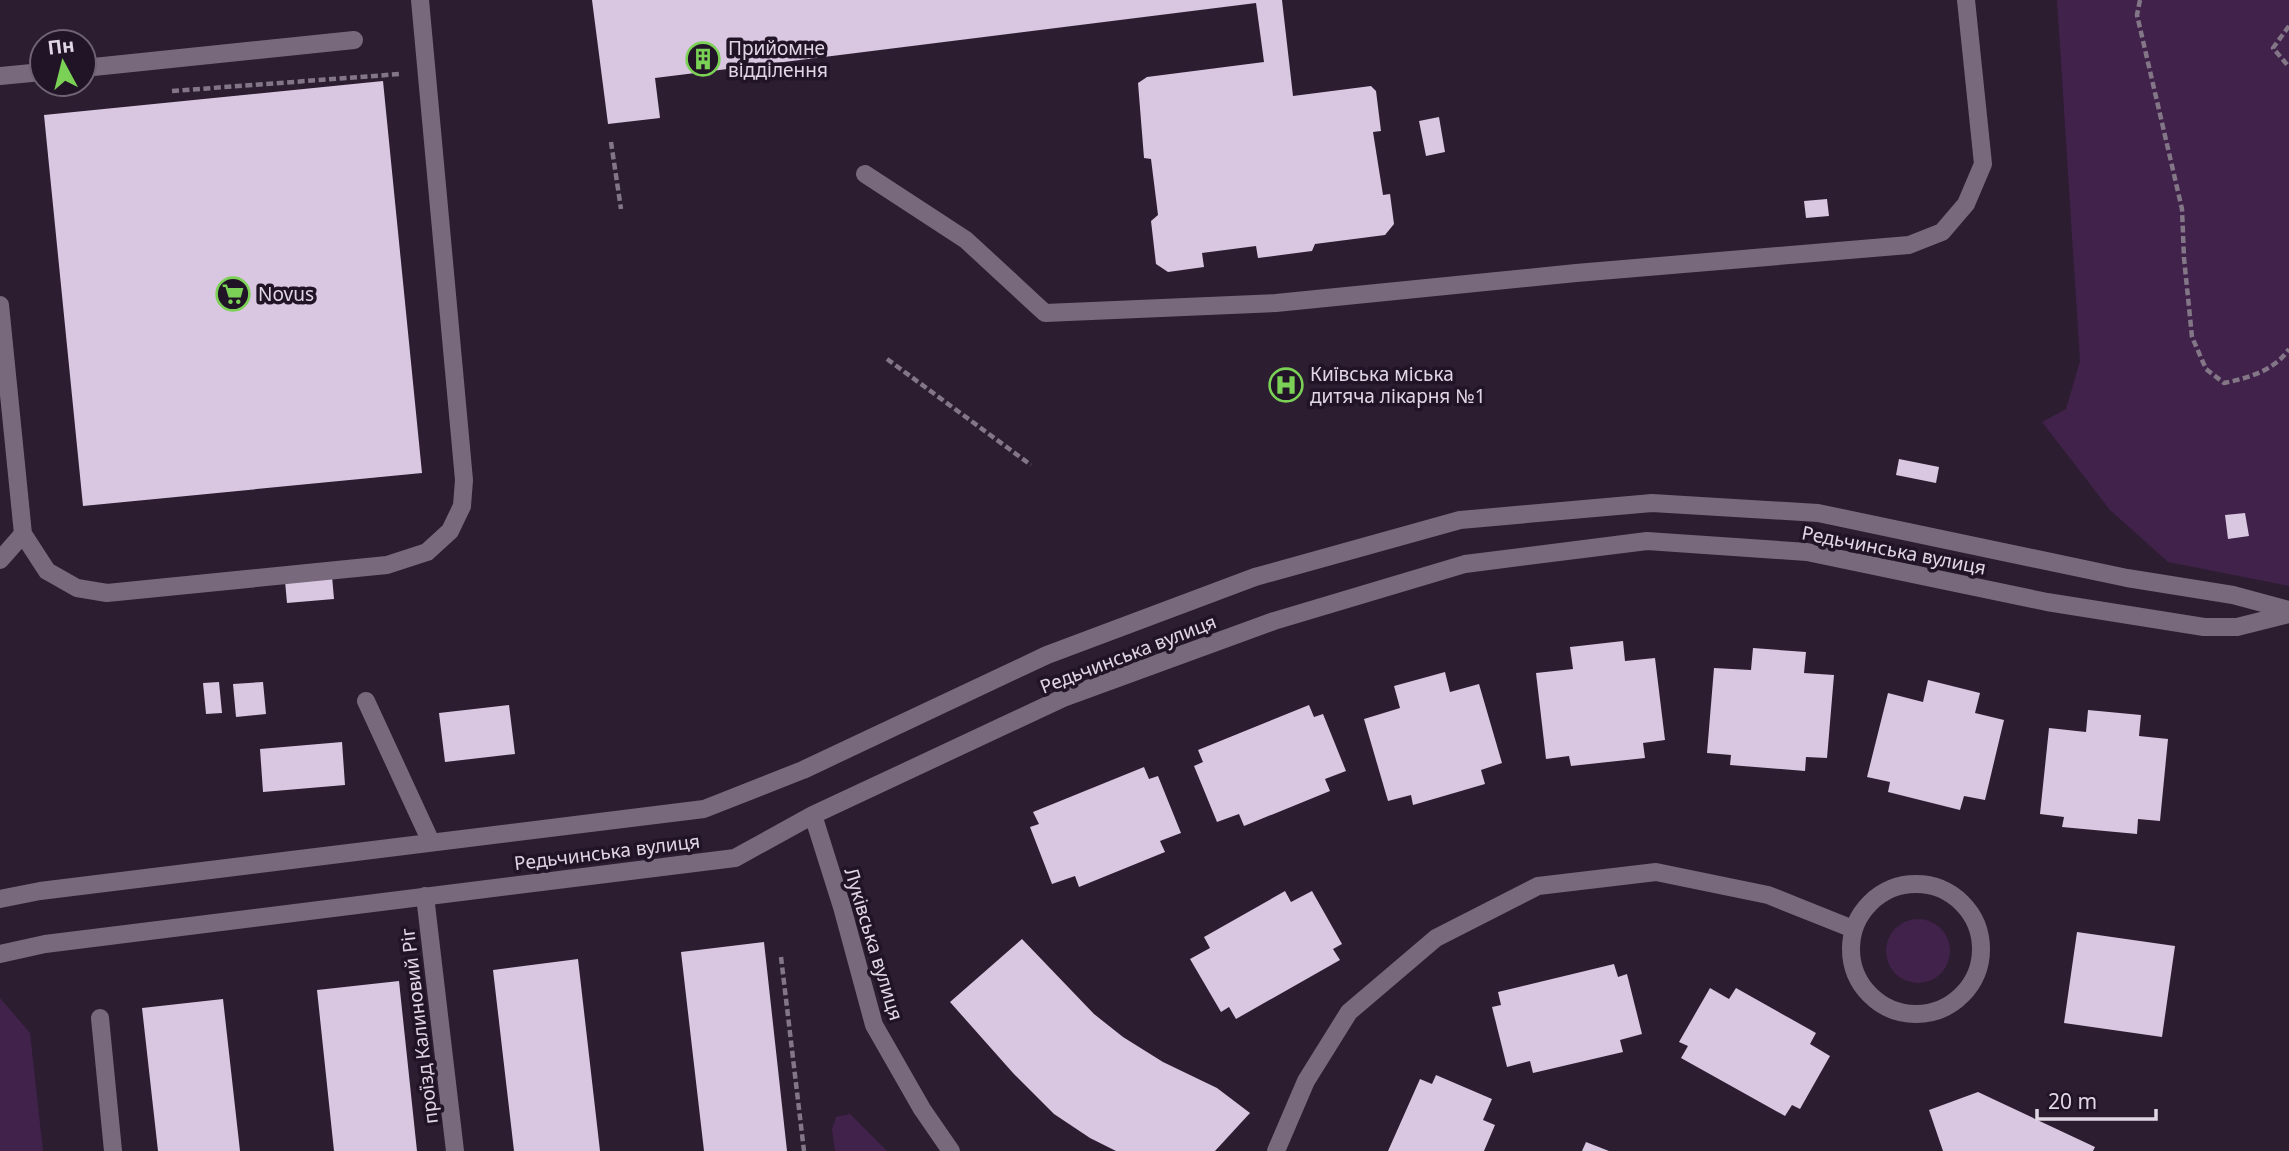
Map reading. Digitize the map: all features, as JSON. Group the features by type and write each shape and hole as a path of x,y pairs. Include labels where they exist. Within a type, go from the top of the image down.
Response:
{"street":[{"path":"0,305 23,534 47,571 77,588 107,593 387,565 427,552 450,531 462,506 464,480 420,0"},
{"path":"865,174 967,240 1045,313 1276,303 1576,272 1909,245 1942,232 1966,204 1983,164 1966,0"},
{"path":"98,67 354,40"},
{"path":"0,76 28,73"},
{"name":"Редьчинська вулиця","path":"0,899 40,891 704,809 803,770 1047,655 1255,577 1460,520 1652,503 1818,513 2127,578 2232,595 2289,612"},
{"path":"0,560 23,534"},
{"name":"Редьчинська вулиця","path":"0,954 45,944 735,858 813,816 1063,698 1274,621 1465,564 1647,541 1807,552 2047,602 2204,627 2237,627 2289,612"},
{"path":"366,701 431,842"},
{"name":"Луківська вулиця","path":"813,816 842,907 874,1025 922,1109 951,1151"},
{"path":"1276,1151 1306,1082 1349,1012 1436,938 1538,886 1656,873 1768,895 1853,929"},
{"path":"1924,883 1946,890 1964,904 1976,923 1982,945 1980,967 1971,986 1956,1002 1938,1011 1917,1015 1897,1012 1878,1003 1863,989 1858,980 1853,970 1850,950 1853,929 1864,909 1880,893 1901,885 1924,883"},
{"name":"проїзд Калиновий Ріг","path":"425,896 455,1151"},
{"path":"100,1018 113,1151"}],"path":[{"path":"2140,0 2137,15 2182,209 2192,337 2206,369 2224,383 2248,379 2281,360 2289,349"},
{"path":"2289,26 2273,48 2289,67"},
{"path":"611,142 621,209"},
{"path":"887,359 1031,465"},
{"path":"781,957 804,1151"}],"shaded area":[{"path":"2057,0 2289,0 2289,586 2168,562 2110,510 2042,422 2066,409 2080,361"},
{"path":"1918,919 1936,925 1944,933 1950,951 1944,969 1936,977 1918,983 1900,977 1892,969 1886,951 1892,933 1900,925"},
{"path":"0,998 30,1033 43,1151 0,1151"},
{"path":"850,1114 887,1151 835,1151 832,1129 836,1117"}],"building":[{"path":"592,0 1282,0 1293,96 1371,86 1376,91 1381,131 1373,132 1383,195 1390,194 1394,224 1385,235 1315,244 1312,251 1258,258 1256,246 1202,253 1204,267 1168,272 1156,264 1151,221 1158,215 1151,159 1144,158 1138,83 1147,77 1264,62 1256,3 655,78 660,118 608,124"},
{"name":"Novus","path":"383,81 422,473 83,506 44,115"},
{"path":"1439,117 1445,152 1426,156 1419,121"},
{"path":"1827,199 1829,216 1806,218 1804,201"},
{"path":"1899,459 1939,467 1936,483 1896,475"},
{"path":"2245,513 2249,536 2228,539 2225,515"},
{"path":"332,576 334,599 287,603 285,581"},
{"path":"1623,641 1625,661 1655,658 1665,740 1643,743 1645,758 1571,766 1569,756 1546,759 1536,673 1573,669 1570,647"},
{"path":"1753,648 1806,652 1804,673 1834,675 1827,758 1806,757 1805,771 1730,765 1731,755 1707,753 1714,668 1751,670"},
{"path":"1445,672 1450,692 1479,684 1502,763 1481,770 1485,784 1413,805 1411,795 1388,801 1364,719 1400,708 1394,686"},
{"path":"1928,680 1980,693 1975,713 2004,720 1985,800 1964,796 1960,810 1888,792 1890,782 1867,777 1888,693 1923,702"},
{"path":"219,682 222,713 206,714 203,683"},
{"path":"263,682 266,714 236,717 233,684"},
{"path":"509,705 515,754 445,762 439,713"},
{"path":"1309,705 1314,717 1323,714 1346,771 1325,779 1330,791 1244,826 1239,814 1217,822 1194,766 1203,762 1198,750"},
{"path":"2088,710 2141,715 2139,736 2168,739 2160,821 2138,819 2137,834 2062,827 2064,817 2040,814 2049,728 2086,732"},
{"path":"342,742 345,785 263,792 260,749"},
{"path":"1144,767 1149,779 1158,776 1181,833 1160,841 1165,852 1079,887 1075,876 1052,884 1030,827 1039,824 1033,812"},
{"path":"1285,891 1291,902 1312,891 1342,944 1333,949 1340,960 1236,1019 1229,1007 1221,1012 1190,959 1210,948 1204,937"},
{"path":"2077,932 2175,946 2162,1037 2064,1023"},
{"path":"1022,939 1094,1014 1123,1037 1163,1062 1217,1088 1250,1113 1215,1151 1116,1151 1090,1138 1054,1114 1013,1073 950,1002"},
{"path":"764,942 787,1151 704,1151 681,952"},
{"path":"578,959 600,1151 514,1151 493,970"},
{"path":"1614,964 1618,977 1627,974 1642,1034 1620,1040 1623,1052 1533,1073 1530,1061 1507,1067 1492,1007 1501,1005 1498,992"},
{"path":"399,981 417,1151 334,1151 317,990"},
{"path":"1710,988 1729,999 1736,988 1816,1033 1810,1044 1830,1056 1800,1109 1792,1105 1785,1116 1681,1058 1688,1046 1679,1042"},
{"path":"223,999 240,1151 158,1151 142,1008"},
{"path":"1436,1075 1492,1099 1483,1120 1495,1125 1484,1151 1388,1151 1420,1079 1432,1084"},
{"path":"1978,1092 2095,1147 2093,1151 1943,1151 1929,1110"},
{"path":"1586,1142 1609,1151 1582,1151"}],"place":[{"name":"Прийомне відділення","path":"703,59"},
{"name":"Novus","path":"233,294"},
{"name":"Київська міська дитяча лікарня №1","path":"1286,385"}]}
